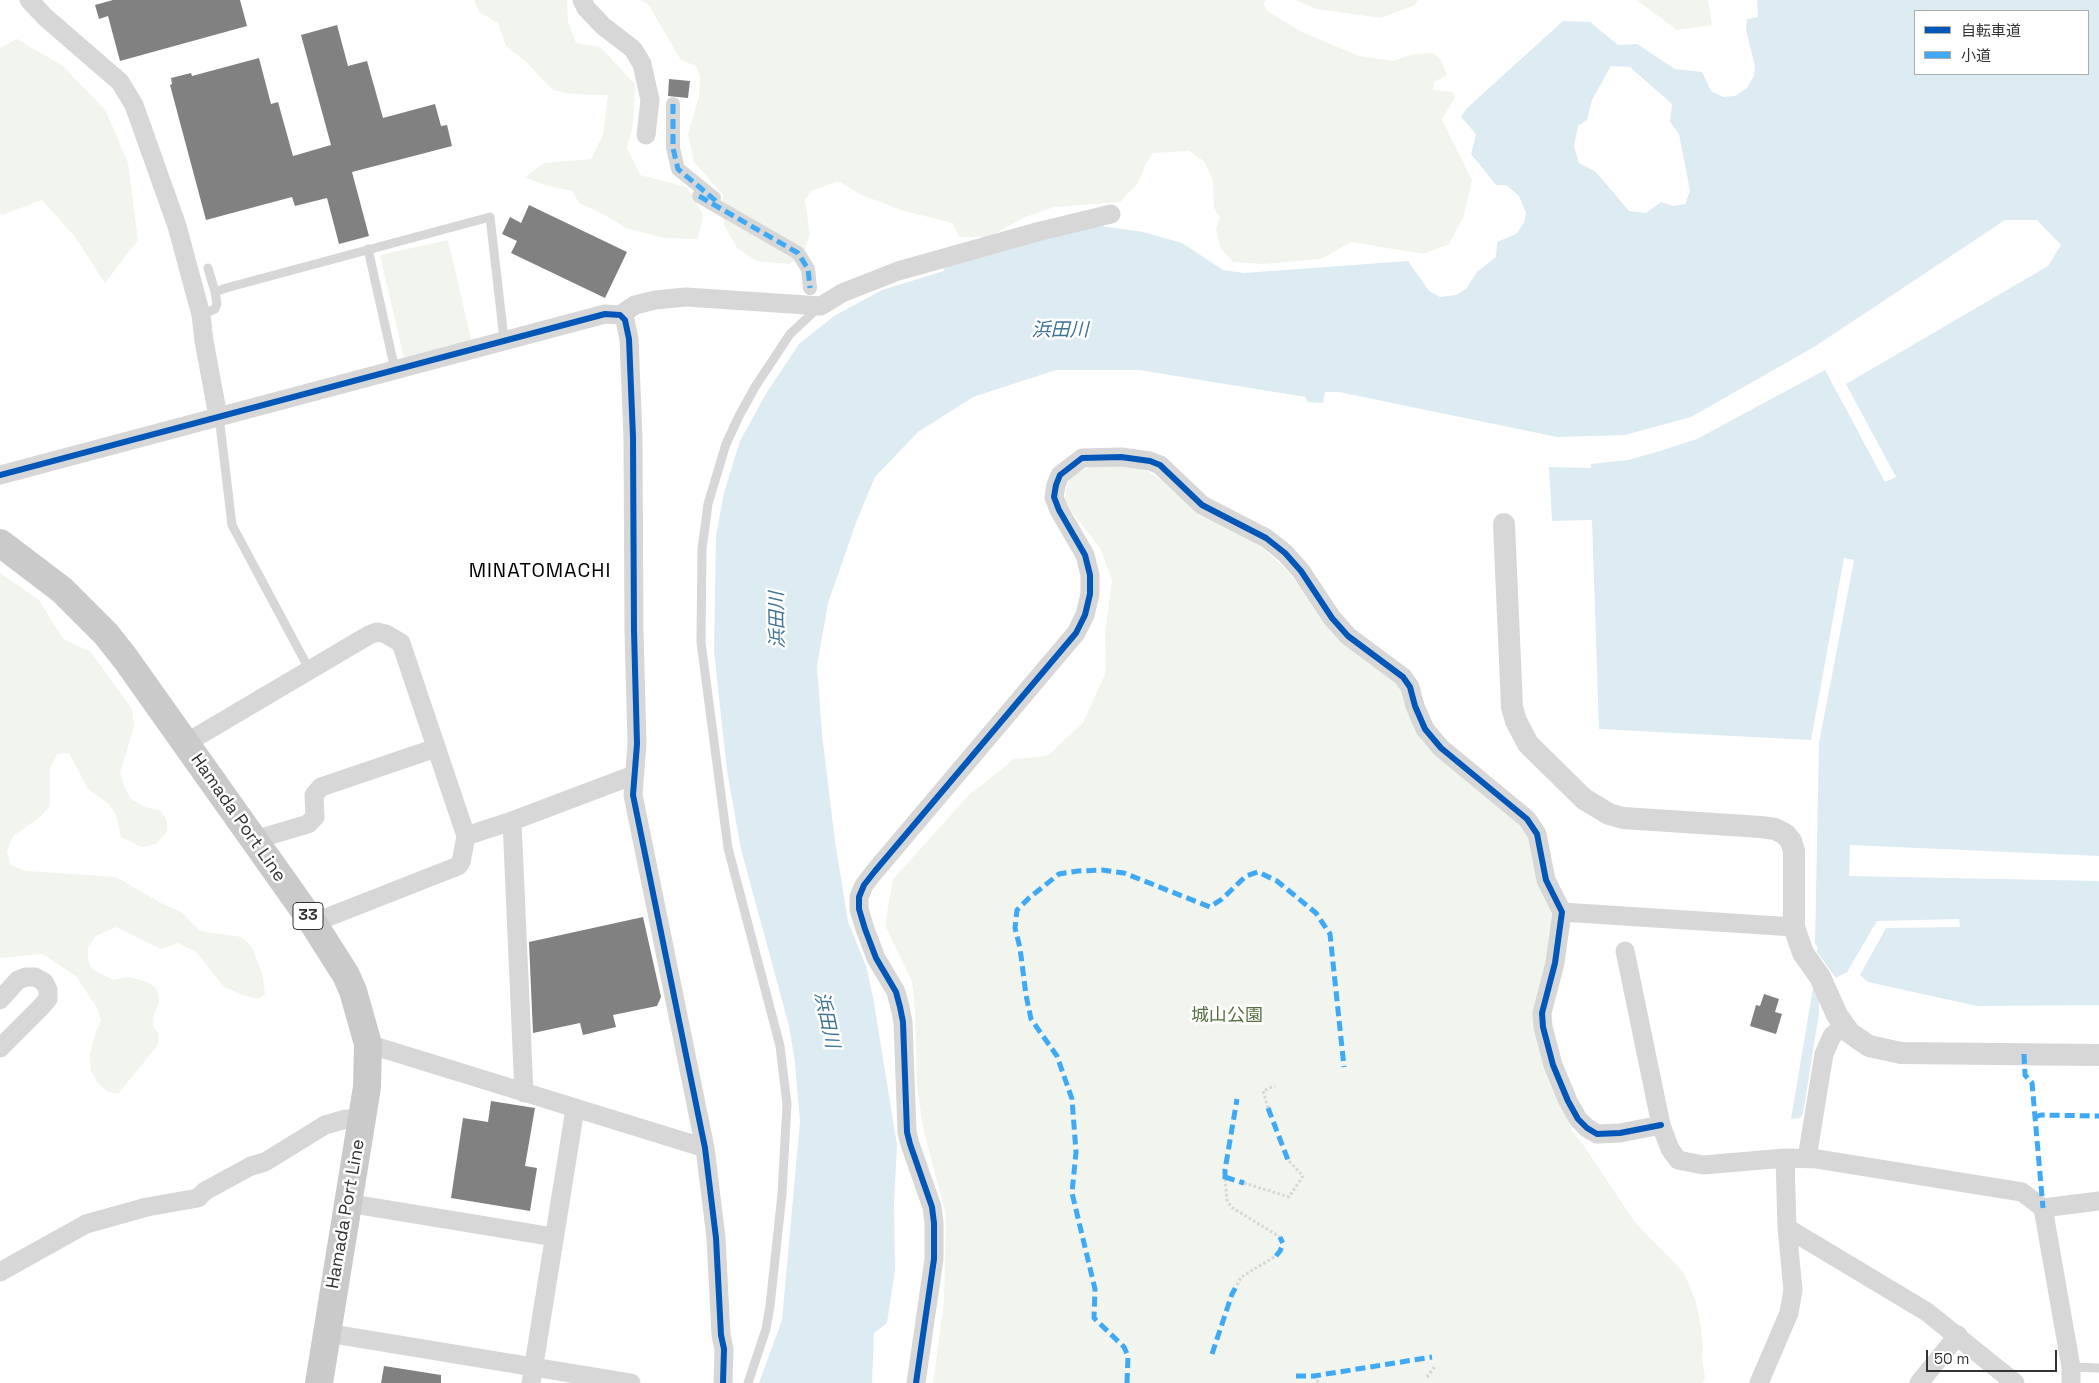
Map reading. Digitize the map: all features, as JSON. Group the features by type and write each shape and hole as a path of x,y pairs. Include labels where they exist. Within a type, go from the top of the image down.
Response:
{"main road":[{"name":"Hamada Port Line","path":"0,543 62,590 106,634 313,924 346,974 359,1008 368,1044 367,1087 319,1383"}],"street":[{"path":"29,0 56,27 120,82"},
{"path":"582,0 586,8 603,26 634,49 642,64 650,100 646,134"},
{"path":"106,51 120,82 134,105 177,226 202,315 204,341 218,416"},
{"path":"673,104 673,148 678,168 716,200 721,207"},
{"path":"699,196 798,253 808,269 810,288"},
{"path":"620,316 635,305 656,300 686,297 821,306 842,293 898,271 1037,232 1111,214"},
{"path":"0,475 395,370 504,339 605,314 620,316 628,325 633,437 637,744 633,795 705,1148 716,1238 721,1334 724,1349 723,1383"},
{"path":"916,1383 934,1259 933,1215 927,1190 910,1144 908,1132 903,1022 900,1007 896,992 876,958 865,929 859,909 859,898 864,885 875,871 1076,633 1085,615 1090,594 1090,575 1085,555 1059,510 1054,497 1060,475 1069,466 1082,458 1099,456 1150,460 1160,465 1202,505 1266,538 1285,553 1301,571 1332,618 1348,636 1403,677 1410,687 1415,706 1425,729 1441,748 1527,818 1537,834 1546,880 1562,912 1555,963 1542,1013 1543,1027 1553,1065 1568,1101 1578,1119 1597,1134 1620,1133 1661,1125"},
{"path":"1504,524 1512,707 1520,733 1528,744 1584,799 1609,814 1623,818 1761,826 1775,829 1785,834 1791,841 1796,862 1794,927 1802,953 1820,977 1844,1025 1850,1033 1869,1046 1901,1054 2099,1055"},
{"path":"186,744 369,635 377,632 386,634 400,643 466,836 463,856 458,866 313,924"},
{"path":"254,840 308,824 315,816 314,795 321,786 436,748"},
{"path":"466,836 634,776"},
{"path":"512,821 524,1093"},
{"path":"1562,912 1794,927"},
{"path":"1625,951 1661,1125 1670,1149 1678,1160 1703,1165 1807,1158 2022,1192 2043,1208 2071,1375"},
{"path":"0,1000 18,980 26,977 35,977 44,982 48,990 48,999 0,1048"},
{"path":"1807,1158 1824,1054 1832,1036 1844,1025"},
{"path":"368,1044 705,1148"},
{"path":"532,1375 575,1109"},
{"path":"0,1272 86,1224 147,1206 198,1198 205,1191 251,1166 265,1162 325,1125 346,1120 363,1119"},
{"path":"1759,1383 1789,1312 1793,1290 1787,1228 1785,1158"},
{"path":"2043,1208 2099,1201"},
{"path":"347,1203 554,1237"},
{"path":"1787,1228 1927,1312 1958,1335 2015,1383"},
{"path":"327,1333 532,1375 631,1383"},
{"path":"1919,1383 1958,1335"}],"lane":[{"path":"215,292 490,216 504,339"},
{"path":"368,249 395,370"},
{"path":"202,315 215,309 217,303 208,268"},
{"path":"748,1383 766,1330 771,1299 783,1186 787,1104 780,1046 728,848 701,642 702,550 708,504 717,471 726,444 739,416 755,387 790,334 821,306"},
{"path":"218,416 232,525 309,669"},
{"path":"2071,1375 2099,1368"}],"path":[{"path":"1268,1108 1263,1091 1275,1086"},
{"path":"1244,1183 1290,1197 1303,1176 1288,1160"},
{"path":"1225,1179 1227,1200 1231,1207 1280,1237"},
{"path":"1237,1284 1241,1277 1276,1256"},
{"path":"1427,1378 1436,1365"},
{"path":"1314,1376 1319,1383"}],"green space":[{"path":"474,0 567,0 568,22 576,43 600,47 635,84 633,124 627,148 640,175 687,187 703,215 698,239 665,238 626,228 605,215 579,203 572,191 545,185 525,177 544,163 591,159 603,135 608,95 571,94 553,90 525,61 506,46 498,23 479,12"},
{"path":"640,0 1266,0 1264,3 1267,11 1302,32 1359,56 1393,61 1413,54 1433,53 1440,58 1447,75 1434,82 1433,90 1452,92 1455,97 1442,120 1472,180 1463,218 1449,244 1423,254 1351,242 1321,259 1264,264 1233,262 1221,249 1216,229 1220,218 1214,208 1213,180 1204,161 1189,151 1153,153 1146,163 1138,183 1120,202 1054,207 1023,218 989,237 959,237 953,223 904,211 862,195 838,181 811,191 805,200 810,235 803,254 789,264 757,261 737,248 724,225 723,195 694,162 688,134 699,97 700,77 696,66 681,60 648,4"},
{"path":"1296,0 1418,0 1415,5 1381,18 1316,9"},
{"path":"1637,0 1708,0 1712,25 1677,30"},
{"path":"17,39 63,66 106,111 128,163 138,240 105,283 75,237 42,200 2,215 0,213 0,48"},
{"path":"448,240 472,343 404,358 380,255"},
{"name":"城山公園","path":"1101,466 1146,470 1254,541 1287,570 1312,602 1399,684 1411,713 1521,822 1532,842 1551,909 1554,932 1538,997 1565,1114 1573,1132 1634,1221 1684,1273 1696,1302 1700,1321 1705,1377 1703,1383 933,1383 944,1301 946,1215 923,1128 917,1085 915,1010 912,982 885,925 893,879 969,795 1014,759 1047,756 1083,723 1106,672 1105,635 1112,580 1100,548 1065,503 1066,488 1070,478 1084,469"},
{"path":"0,573 39,600 63,639 91,652 132,709 134,726 120,773 125,788 132,800 145,807 161,811 167,821 167,832 156,844 142,847 121,837 116,815 109,804 88,789 69,753 57,754 50,768 50,806 40,817 13,836 7,851 11,865 26,871 116,877 161,903 183,913 200,931 242,937 251,946 262,973 265,994 258,999 242,995 223,986 195,951 178,943 161,949 116,927 96,936 88,947 88,960 92,969 113,980 129,977 148,982 157,989 159,1002 154,1014 153,1026 159,1034 157,1046 118,1094 107,1091 97,1082 91,1071 90,1055 95,1034 101,1021 97,1008 76,976 42,954 0,958"}],"water":[{"name":"浜田川","path":"1757,0 2099,0 2099,856 1850,845 1849,876 2099,881 2099,1005 1977,1006 1868,982 1860,975 1886,928 1960,927 1959,919 1877,921 1847,972 1836,978 1817,952 1818,947 1815,944 1819,743 1854,560 1844,558 1811,740 1599,729 1592,520 1552,521 1549,467 1591,468 1591,464 1628,460 1697,439 1825,370 1885,482 1896,477 1846,384 2048,266 2061,245 2037,220 2005,220 1814,347 1691,417 1625,435 1557,437 1339,392 1325,392 1323,403 1307,402 1306,397 1139,370 1056,370 973,397 918,432 875,477 857,520 828,603 817,666 822,734 835,841 848,922 866,966 873,997 897,1145 894,1203 895,1270 887,1323 874,1333 872,1383 759,1383 782,1320 800,1122 795,1062 789,1026 741,849 727,771 714,651 716,536 724,493 740,441 767,392 799,344 834,316 882,290 944,271 945,265 1094,225 1143,232 1182,243 1223,270 1244,273 1408,261 1429,291 1440,297 1456,295 1466,289 1477,272 1496,257 1497,242 1516,234 1524,223 1526,213 1519,196 1506,185 1496,185 1471,154 1476,134 1461,117 1466,109 1563,21 1590,22 1618,45 1637,44 1675,69 1702,72 1711,91 1723,97 1735,96 1747,88 1754,76 1755,66 1746,30 1747,19 1758,17","holes":["1611,66 1630,67 1672,104 1670,122 1679,134 1690,191 1685,204 1673,206 1661,202 1646,213 1629,211 1596,172 1579,163 1574,146 1578,126 1587,120 1592,100"]},
{"path":"1813,988 1819,1000 1819,1013 1803,1114 1800,1118 1791,1119"}],"building":[{"path":"113,0 240,0 247,26 120,61 108,16 99,19 95,5"},
{"path":"337,25 348,66 367,61 383,118 435,104 441,126 447,125 452,146 352,172 369,236 339,244 327,198 295,206 292,197 206,220 170,85 172,84 171,78 191,73 192,76 259,58 271,104 278,102 293,156 331,145 301,35"},
{"path":"669,79 690,81 688,98 668,96"},
{"path":"529,205 627,252 605,298 511,253 517,241 502,234 510,217 521,223"},
{"path":"643,917 661,997 657,1006 613,1015 616,1027 583,1035 580,1023 533,1033 529,942"},
{"path":"1764,994 1779,999 1775,1012 1782,1014 1776,1034 1750,1026 1756,1005 1760,1006"},
{"path":"491,1101 535,1108 525,1166 537,1168 530,1211 451,1198 463,1118 488,1122"},
{"path":"384,1366 441,1375 441,1383 381,1383"}],"marked path":[{"path":"673,104 673,148 678,169 717,202"},
{"path":"699,196 798,253 808,269 810,288"},
{"path":"1127,1383 1128,1356 1124,1347 1094,1318 1095,1289 1072,1193 1076,1152 1072,1099 1057,1056 1031,1019 1015,928 1017,910 1059,874 1078,871 1102,870 1124,873 1210,907 1222,899 1246,876 1258,872 1277,881 1316,913 1330,934 1344,1067"},
{"path":"2024,1054 2025,1075 2032,1083 2043,1208"},
{"path":"1225,1179 1237,1099"},
{"path":"1268,1108 1288,1160"},
{"path":"2035,1117 2041,1115 2099,1116"},
{"path":"1225,1177 1244,1183"},
{"path":"1276,1256 1283,1244 1280,1237"},
{"path":"1212,1354 1232,1294 1237,1285"},
{"path":"1296,1376 1314,1376 1432,1357"}],"cycle path":[{"path":"0,475 605,314 620,315 625,320 629,339 633,437 634,631 637,744 633,795 705,1148 716,1238 721,1335 724,1349 723,1383"},
{"path":"916,1383 934,1259 934,1223 932,1207 907,1132 903,1022 900,1007 896,992 876,958 865,929 859,909 859,897 864,885 875,871 1076,633 1085,615 1090,594 1090,575 1085,555 1059,510 1054,497 1060,475 1082,458 1121,457 1150,461 1160,465 1202,505 1266,538 1285,553 1301,571 1332,618 1348,636 1403,677 1410,687 1415,706 1425,729 1441,748 1527,819 1537,834 1546,880 1562,912 1555,963 1542,1013 1543,1027 1553,1065 1568,1101 1578,1119 1597,1134 1620,1133 1661,1125"}],"district":[{"name":"MINATOMACHI","path":"540,572"}]}
